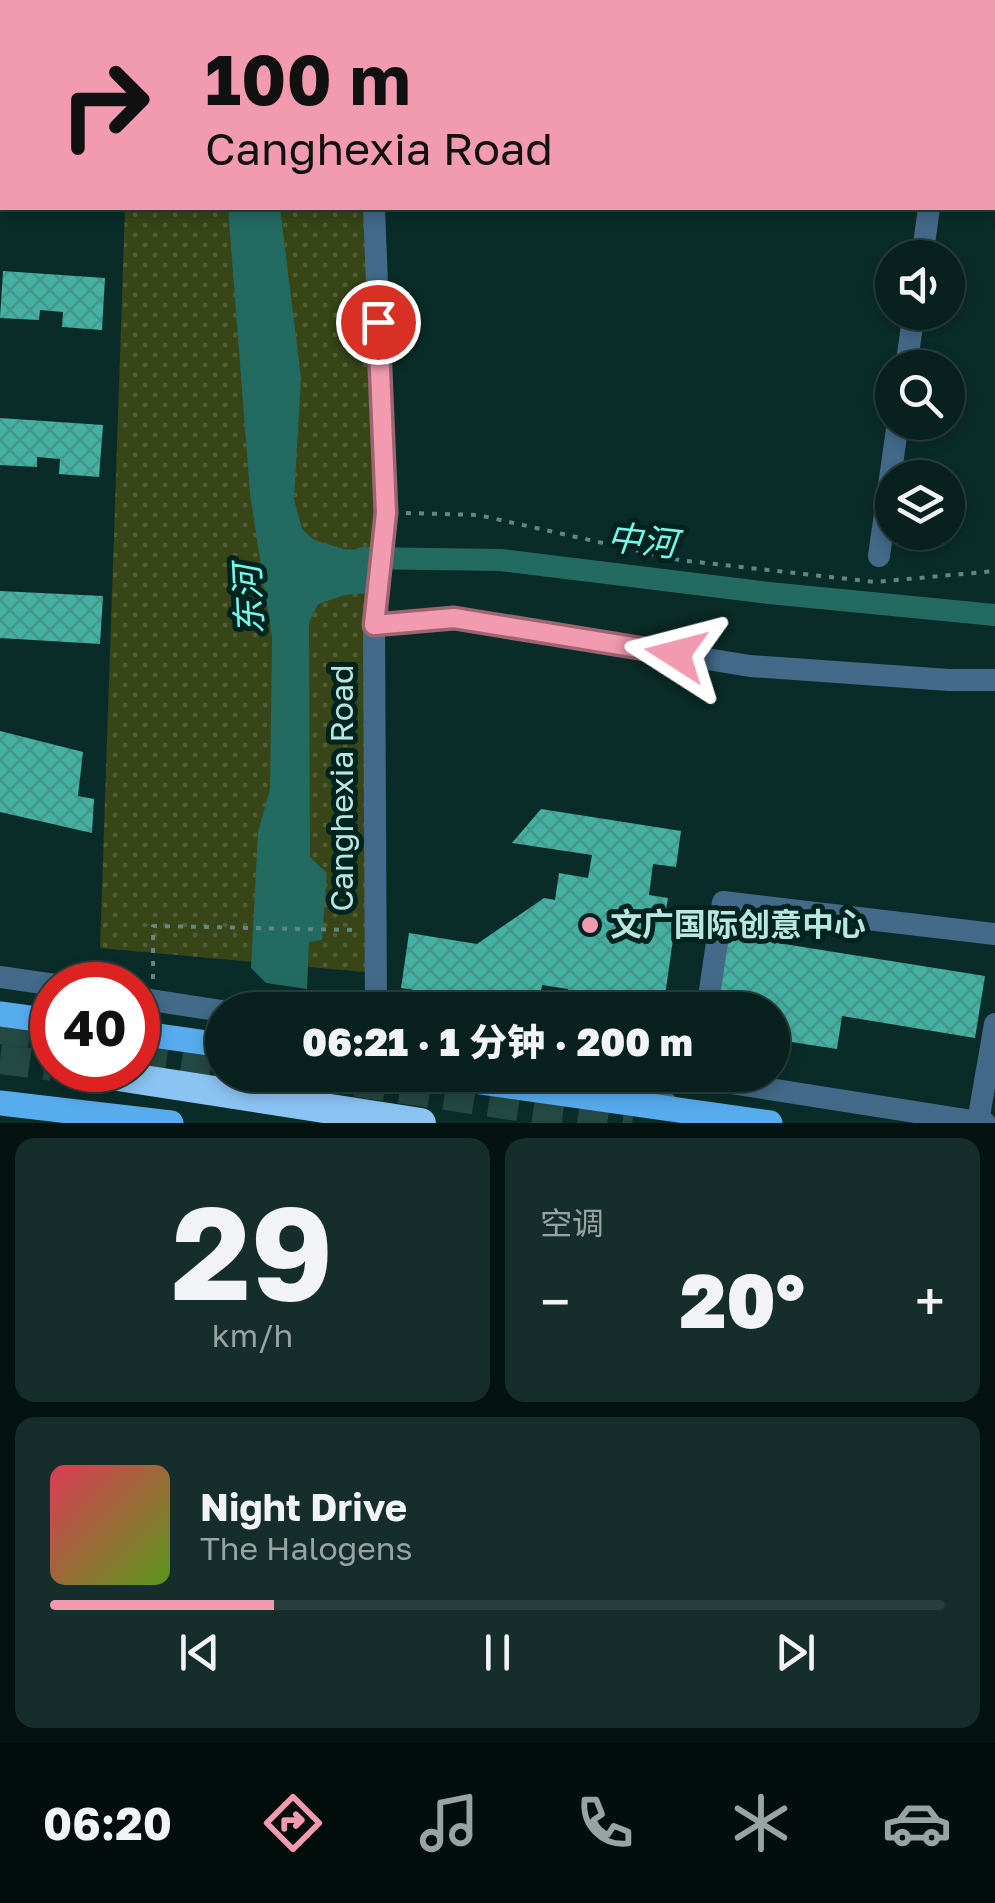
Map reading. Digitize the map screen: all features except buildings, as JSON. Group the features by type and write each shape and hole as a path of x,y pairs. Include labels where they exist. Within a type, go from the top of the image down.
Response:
{"highway":[{"path":"160,1083 421,1123"}],"main road":[{"path":"3,1015 30,1018"},
{"path":"160,1036 205,1043"},
{"path":"551,1092 770,1123"},
{"path":"0,1104 171,1123"}],"street":[{"name":"Canghexia Road","path":"374,210 386,513 374,625 376,992"},
{"path":"925,240 929,210"},
{"path":"879,556 895,440"},
{"path":"374,625 454,618 750,666 995,680"},
{"path":"710,992 722,902 995,934"},
{"path":"0,976 30,981"},
{"path":"160,996 205,1007"},
{"path":"790,1092 981,1122 995,1024"},
{"path":"638,1092 692,1112"}],"path":[{"path":"386,513 478,515 679,560 875,582 995,570"},
{"path":"149,962 153,926 338,930"}],"shaded area":[{"path":"125,210 374,210 386,513 375,973 100,948"},
{"path":"228,210 280,210 301,378 294,499 302,529 314,540 344,549 373,551 370,593 345,595 318,604 309,623 310,857 327,873 322,940 309,942 307,989 266,983 251,968 258,832 270,789 272,638 250,494"}],"waterway":[{"name":"中河","path":"362,558 501,560 769,593 995,615"}],"tunnel":[{"path":"0,1029 30,1033"},
{"path":"160,1052 205,1059"},
{"path":"0,1059 30,1063"},
{"path":"425,1092 632,1123"}],"place":[{"name":"文广国际创意中心","path":"590,925"}],"route":[{"path":"378,322 386,513 374,625 454,618 676,654"}],"water label":[{"name":"东河","path":"249,600"}]}
